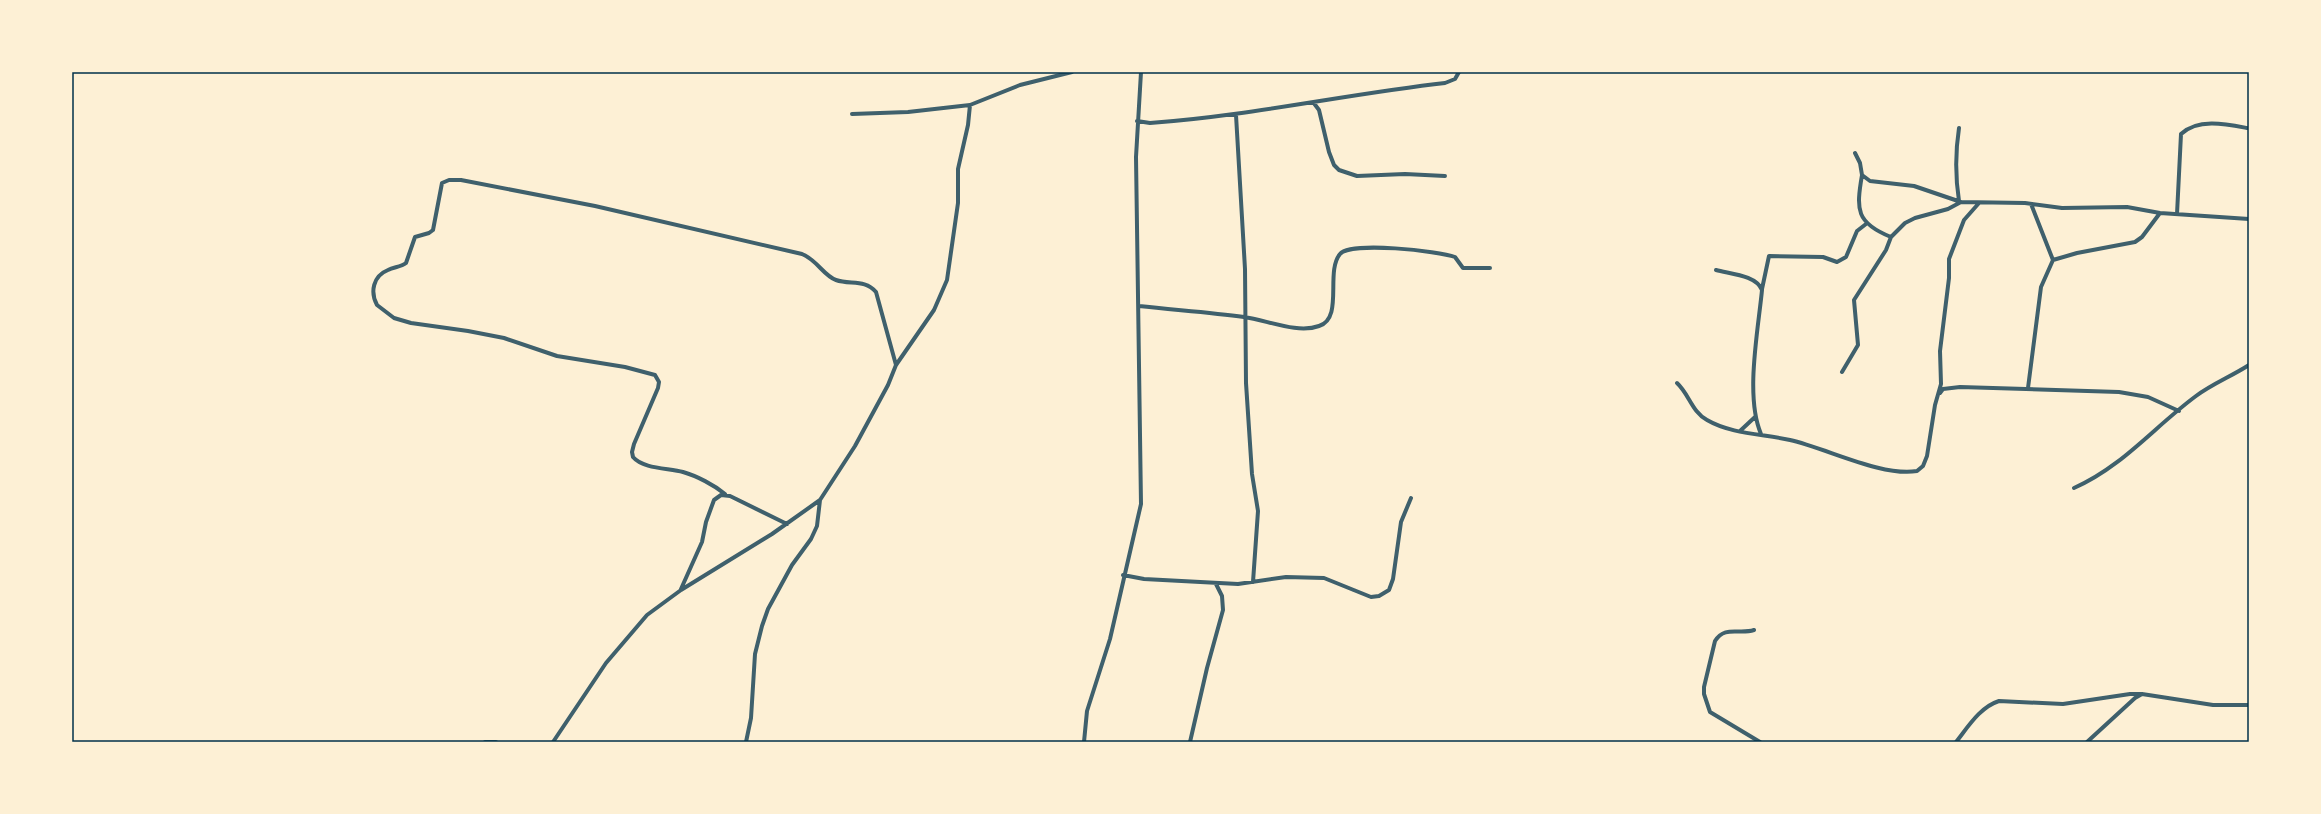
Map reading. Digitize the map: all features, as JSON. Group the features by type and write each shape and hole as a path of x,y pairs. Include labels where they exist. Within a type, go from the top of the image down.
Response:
{"street":[{"path":"852,114 927,110 970,104 1020,85 1072,72"},
{"path":"1084,742 1088,711 1110,639 1141,504 1142,493 1136,157 1141,72"},
{"path":"1138,121 1150,123 1236,115 1353,94 1445,83 1455,79 1459,72"},
{"path":"1313,102 1319,110 1329,152 1334,165 1339,170 1357,176 1405,174 1445,176"},
{"path":"553,742 606,663 647,616 681,590 787,524 820,500 855,446 888,385 896,365 934,310 947,280 958,203 958,169 968,125 970,104"},
{"path":"1236,115 1244,230 1250,438 1258,520 1253,582"},
{"path":"2177,214 2181,134 2186,129 2209,124 2247,128"},
{"path":"1959,128 1954,171 1960,201"},
{"path":"1855,153 1860,163 1862,175 1860,210 1866,224 1872,229 1891,237"},
{"path":"1862,175 1870,181 1914,186 1960,201 2031,204 2062,208 2127,207 2160,213 2249,219"},
{"path":"787,524 773,519 750,504 725,494 714,486 685,472 642,463 633,457 634,444 658,388 659,382 655,375 625,367 557,356 504,338 411,323 394,318 377,305 373,290 375,281 383,272 406,263 414,237 429,233 433,230 442,183 449,180 461,180 564,199 802,254 815,261 831,278 841,281 864,283 872,288 878,297 896,365"},
{"path":"1842,372 1858,345 1854,300 1886,250 1891,237 1905,223 1915,218 1948,209 1960,201"},
{"path":"1677,383 1685,391 1696,410 1705,419 1721,427 1791,440 1891,469 1917,471 1923,466 1927,456 1935,405 1939,393 1940,351 1950,259 1964,220 1980,203"},
{"path":"2028,388 2041,287 2053,260 2031,204"},
{"path":"2053,260 2077,252 2135,242 2142,237 2160,213"},
{"path":"1761,434 1755,417 1756,362 1762,290 1769,256 1823,257 1837,262 1846,257 1857,232 1866,224"},
{"path":"1139,306 1246,317 1297,327 1321,326 1332,313 1333,277 1340,254 1348,248 1400,249 1432,252 1455,257 1464,268 1490,268"},
{"path":"1716,270 1752,279 1760,286 1762,290"},
{"path":"2074,488 2096,478 2120,462 2197,396 2249,365"},
{"path":"1939,393 1943,389 1960,386 2028,388 2060,391 2120,392 2136,394 2179,411"},
{"path":"1740,430 1755,417"},
{"path":"681,590 702,542 706,522 714,500 725,494"},
{"path":"1124,575 1216,584 1238,584 1293,576 1324,578 1371,598 1380,596 1389,590 1393,579 1401,522 1411,498"},
{"path":"746,742 751,718 755,654 762,626 778,589 811,539 817,526 820,500"},
{"path":"1190,742 1207,668 1223,610 1222,596 1216,584"},
{"path":"1754,630 1746,632 1725,631 1719,635 1715,642 1704,694 1713,715 1760,742"},
{"path":"1956,742 1981,711 1991,703 1999,701 2063,704 2130,694 2142,694 2213,705 2249,705"},
{"path":"2087,742 2135,698 2142,694"},
{"path":"485,742 496,742"}]}
